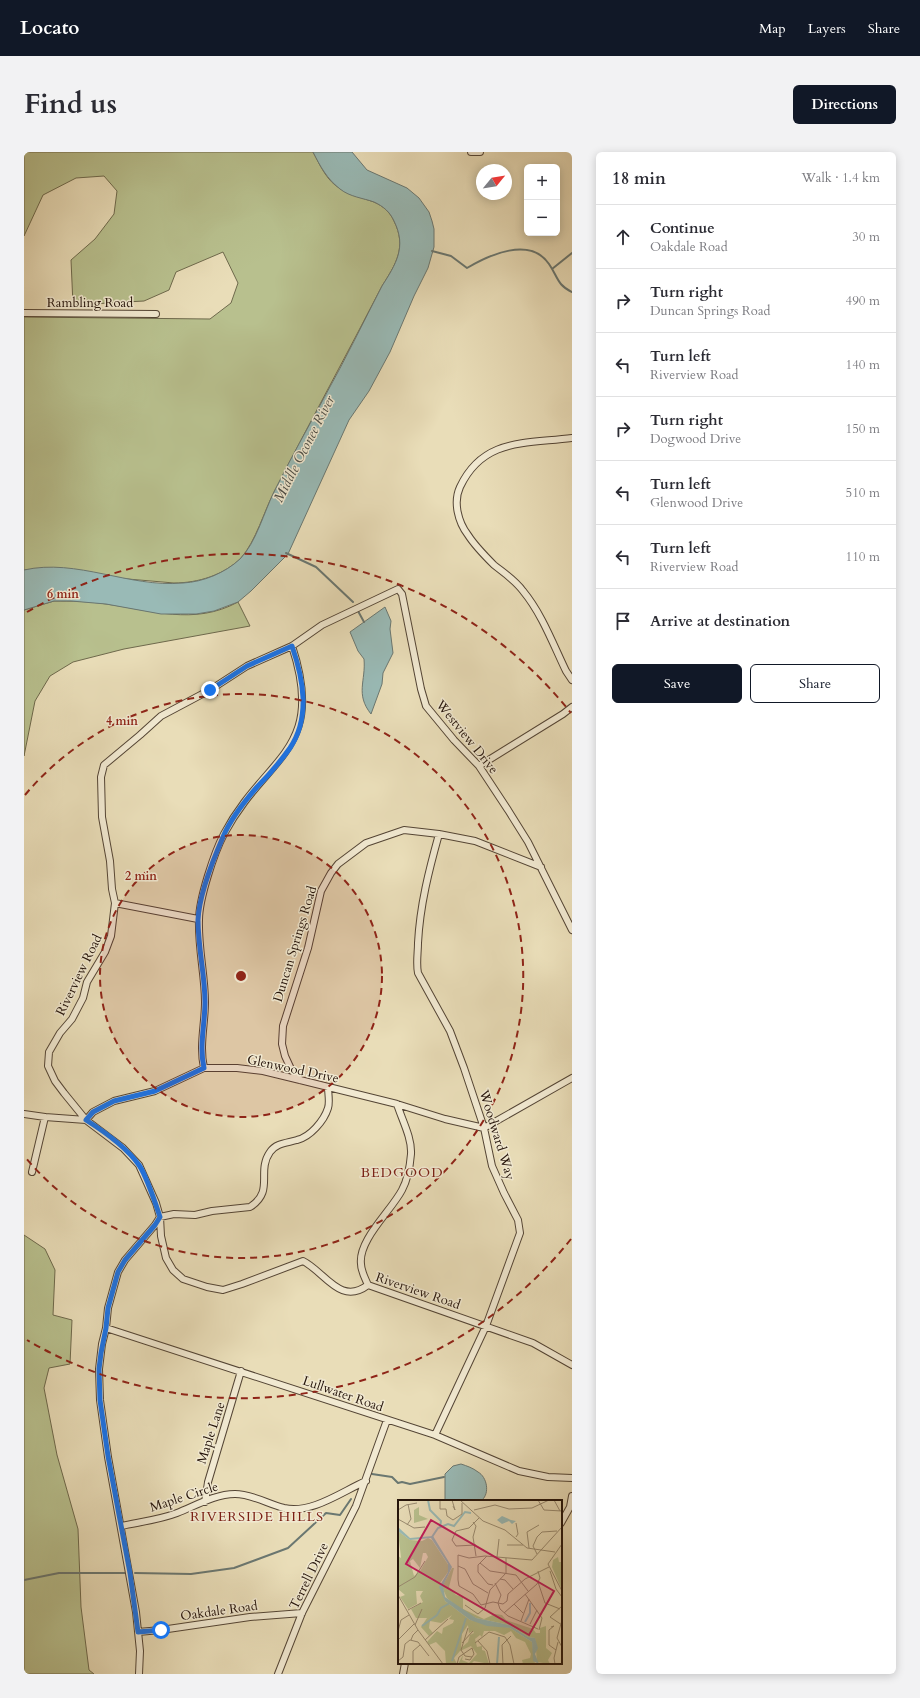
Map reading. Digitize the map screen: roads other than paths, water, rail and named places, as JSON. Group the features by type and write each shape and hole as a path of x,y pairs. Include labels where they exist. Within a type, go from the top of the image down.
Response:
{"street":[{"path":"471,152 480,152"},
{"name":"Rambling Road","path":"24,313 156,314"},
{"path":"572,438 511,445 496,449 482,456 465,477 458,492 457,507 460,521 467,534 494,565 519,586 535,607 566,671 572,680"},
{"name":"Riverview Road","path":"398,589 322,625 292,646 247,666 197,698 161,716 140,736 104,765 100,777 102,817 115,903 111,936 105,952 87,982 83,998 72,1019 60,1033 49,1052 48,1066 55,1081 86,1120 123,1148 139,1165 156,1203 160,1217 161,1236 166,1258 173,1270 183,1278 195,1284 223,1290 303,1261 309,1264 326,1280 339,1289 353,1292 361,1290 368,1285 533,1343 572,1365"},
{"name":"Westview Drive","path":"398,589 402,594 421,689 426,706 454,740 479,766 528,842 572,930"},
{"path":"24,1114 45,1118 86,1120 93,1112 114,1101 155,1091 204,1068 201,1057 205,1002 198,919 205,883 224,835 240,807 274,769 291,747 297,733 302,718 302,684 292,646"},
{"path":"479,766 572,707"},
{"name":"Duncan Springs Road","path":"300,1080 291,1069 285,1056 282,1044 282,1026 308,948 321,892 331,873 352,852 366,843 382,836 404,830 475,840 541,867"},
{"name":"Woodward Way","path":"435,1435 486,1326 520,1233 518,1220 492,1166 484,1128 450,1031 418,973 419,932 426,882 439,834"},
{"path":"115,903 198,919"},
{"name":"Glenwood Drive","path":"204,1068 237,1068 263,1071 397,1104 445,1119 484,1128"},
{"path":"484,1128 572,1078"},
{"path":"139,1674 140,1651 131,1581 108,1456 99,1387 101,1353 108,1308 118,1272 125,1260 160,1217 174,1214 195,1215 212,1211 250,1207 255,1204 262,1197 264,1189 265,1163 270,1152 277,1145 298,1140 314,1130 328,1108 328,1087"},
{"path":"368,1285 360,1264 362,1252 366,1242 402,1191 410,1164 410,1141 397,1104"},
{"path":"32,1172 45,1118"},
{"name":"Lullwater Road","path":"106,1328 435,1435 519,1470 548,1477 572,1478"},
{"name":"Maple Lane","path":"205,1502 208,1482 241,1371"},
{"name":"Terrell Drive","path":"278,1674 302,1613 356,1506 387,1420"},
{"name":"Maple Circle","path":"121,1526 176,1514 205,1502 234,1494 244,1495 285,1508 303,1509 366,1481"},
{"path":"562,1521 570,1507 572,1496"},
{"name":"Oakdale Road","path":"138,1632 302,1613"},
{"path":"403,1674 405,1664"}],"water":[{"name":"Middle Oconee River","path":"313,152 352,152 367,170 407,188 419,198 429,212 434,229 434,247 428,268 414,296 390,352 369,391 349,420 288,554 238,602 214,611 196,614 161,614 106,604 71,601 54,601 24,610 24,570 44,567 64,568 143,581 183,583 206,579 228,569 240,559 251,545 280,480 340,369 382,286 392,270 400,247 398,230 388,212 374,202 352,196 335,185 321,167"},
{"path":"385,607 391,621 390,629 393,653 383,673 382,684 371,714 366,707 362,694 364,659 358,651 350,632"},
{"path":"461,1464 468,1466 481,1474 484,1478 487,1489 482,1500 445,1500 445,1474 453,1466"}],"waterway":[{"path":"432,251 451,256 467,268 486,258 509,251 531,251 541,256 549,264 563,286 572,292"},
{"path":"552,269 572,253"},
{"path":"286,553 316,567 353,602"},
{"path":"358,611 364,622"},
{"path":"372,1474 392,1477 398,1483 402,1482 410,1484 444,1477"},
{"path":"135,1573 191,1574 234,1568 288,1548 326,1513 340,1515 351,1499"},
{"path":"24,1580 59,1573 125,1573"}],"district":[{"name":"BEDGOOD","path":"402,1172"},
{"name":"RIVERSIDE HILLS","path":"257,1516"}]}
